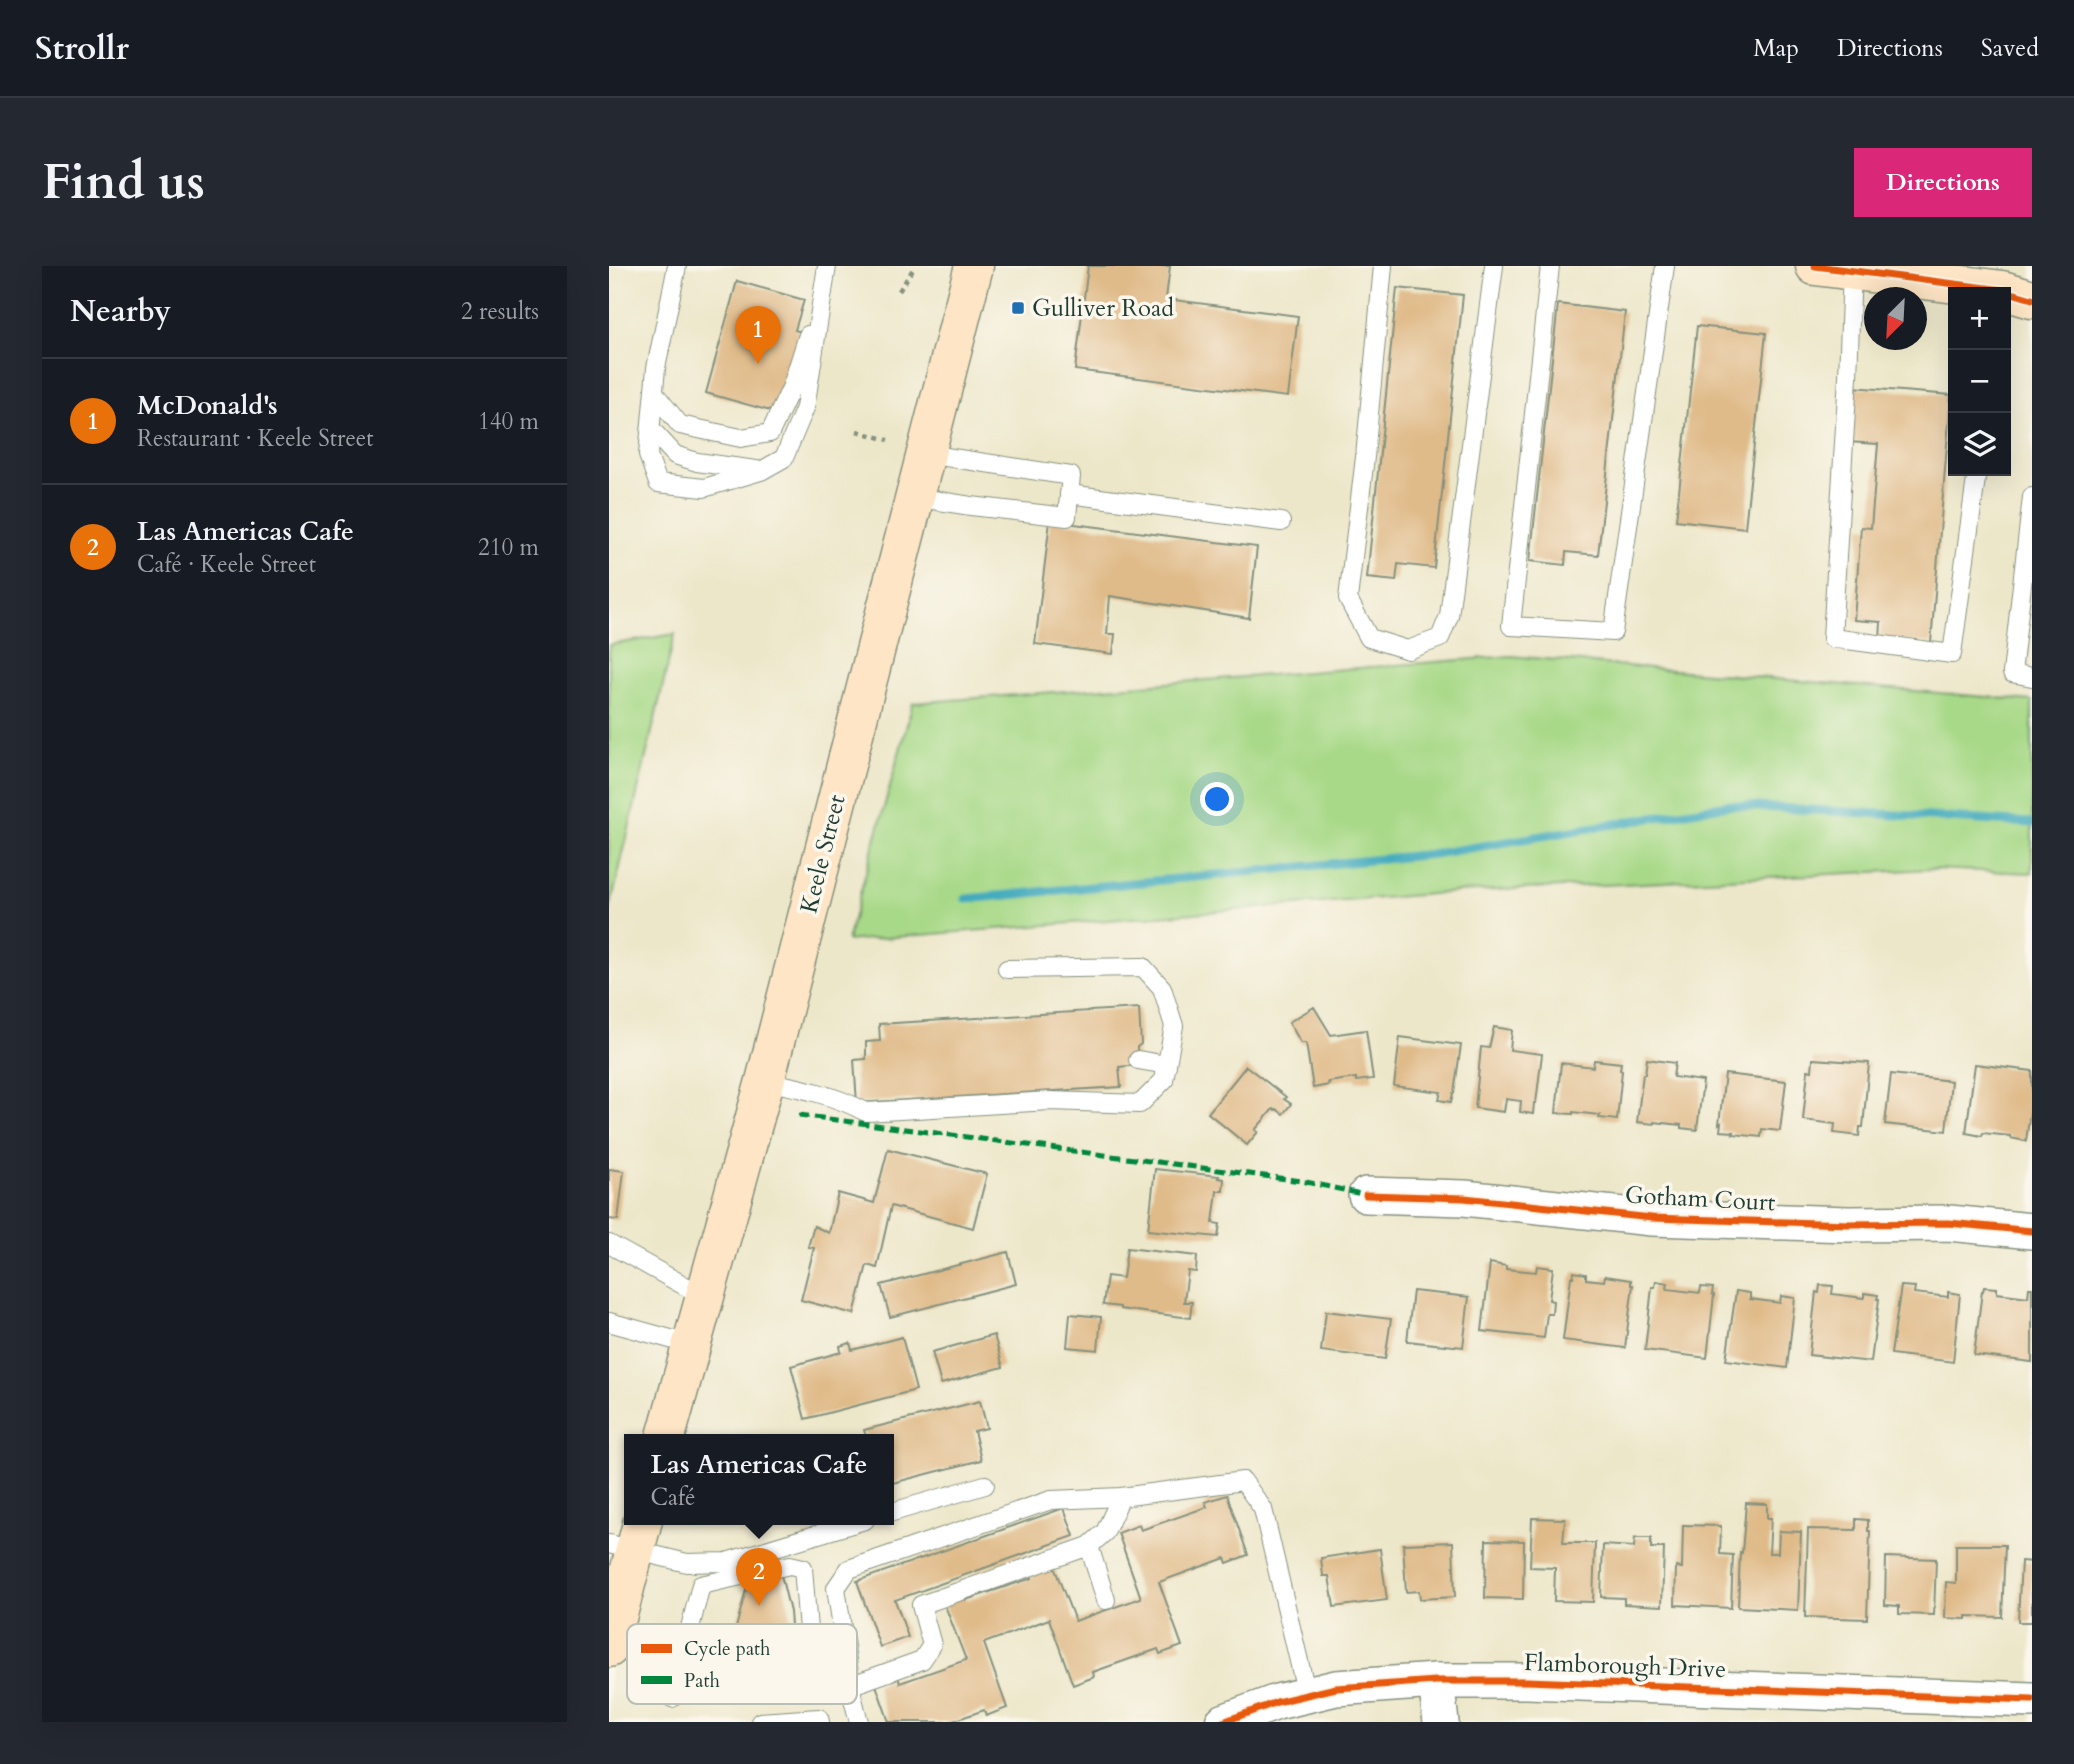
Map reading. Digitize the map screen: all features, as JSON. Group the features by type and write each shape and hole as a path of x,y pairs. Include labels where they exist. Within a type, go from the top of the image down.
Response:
{"main road":[{"name":"Keele Street","path":"667,1434 765,1081 974,266"},
{"path":"1815,266 1962,287"},
{"path":"610,1643 629,1538"}],"street":[{"name":"Gotham Court","path":"1366,1195 1464,1198 1651,1218 1836,1224 1949,1223 2032,1230"},
{"name":"Flamborough Drive","path":"1223,1722 1277,1702 1336,1688 1436,1681 1527,1681 2032,1700"},
{"path":"1436,1681 1441,1722"}],"lane":[{"path":"677,266 656,368 648,455 657,483 704,488 761,471 784,458 805,408 826,274"},
{"path":"1383,266 1348,599 1369,638 1408,650 1440,639 1449,616 1494,266"},
{"path":"1550,266 1511,626 1613,632 1665,266"},
{"path":"1852,270 1832,638 1952,654 1976,476"},
{"path":"654,393 680,425 741,438 770,433 792,386 826,274"},
{"path":"650,429 675,455 697,462 761,471"},
{"path":"914,497 1067,517 1071,476 926,454"},
{"path":"1069,494 1281,522"},
{"path":"2032,497 2012,673 2032,677"},
{"path":"765,1081 819,1093 845,1101 866,1112 1050,1101 1140,1104 1164,1080 1174,1026 1162,988 1143,967 1007,969"},
{"path":"1138,1060 1167,1065"},
{"path":"609,1244 705,1297"},
{"path":"609,1322 692,1345"},
{"path":"843,1624 837,1588 849,1569 1051,1500 1121,1497 1243,1481 1263,1508 1307,1695"},
{"path":"894,1511 985,1485"},
{"path":"857,1683 922,1660 932,1645 921,1605 1089,1546 1105,1532 1121,1497"},
{"path":"629,1538 687,1563 698,1564 726,1562 848,1525"},
{"path":"1089,1546 1107,1600"},
{"path":"691,1624 701,1585 698,1564"},
{"path":"701,1585 790,1565 803,1568 808,1624"},
{"path":"854,1704 859,1722"},
{"path":"760,1722 819,1718 820,1722"}],"path":[{"path":"899,291 915,266"},
{"path":"857,431 888,440"}],"green space":[{"path":"675,634 609,913 609,645"},
{"path":"1511,656 2032,701 2032,873 1933,869 1457,892 847,941 913,703"}],"building":[{"path":"1088,266 1170,266 1166,299 1298,316 1288,397 1075,370"},
{"path":"737,281 804,300 795,330 811,335 774,412 706,393"},
{"path":"1397,288 1463,295 1434,568 1398,564 1396,581 1367,578"},
{"path":"1558,304 1625,312 1598,555 1566,552 1565,565 1530,561"},
{"path":"1697,326 1766,333 1745,528 1676,520"},
{"path":"1852,387 1948,395 1948,432 1931,643 1880,639 1881,622 1854,620 1861,527 1871,528 1878,444 1848,442"},
{"path":"1050,521 1257,547 1249,618 1110,596 1107,634 1115,634 1113,654 1035,644"},
{"path":"1314,1007 1331,1035 1366,1030 1373,1079 1356,1081 1356,1078 1328,1082 1329,1085 1313,1088 1306,1043 1301,1043 1289,1022"},
{"path":"1139,1008 1141,1044 1137,1047 1138,1065 1119,1067 1121,1087 857,1103 854,1060 866,1059 866,1042 880,1041 879,1024"},
{"path":"1494,1027 1512,1030 1510,1050 1542,1054 1533,1114 1520,1112 1521,1101 1506,1099 1504,1112 1475,1108 1481,1047 1489,1048"},
{"path":"1400,1037 1461,1045 1451,1102 1439,1100 1441,1092 1394,1086"},
{"path":"1647,1059 1675,1063 1673,1077 1703,1081 1697,1130 1681,1128 1681,1125 1637,1122"},
{"path":"1813,1059 1869,1063 1863,1127 1860,1127 1859,1136 1834,1133 1835,1124 1803,1120 1808,1070 1812,1071"},
{"path":"1594,1060 1621,1063 1617,1120 1599,1118 1600,1115 1556,1113 1561,1063 1593,1067"},
{"path":"1975,1064 2032,1071 2032,1098 2026,1141 2010,1136 1966,1133"},
{"path":"1246,1066 1286,1097 1284,1099 1291,1104 1283,1114 1273,1109 1255,1130 1258,1132 1247,1145 1208,1113"},
{"path":"1725,1074 1786,1081 1780,1131 1762,1129 1761,1137 1720,1131"},
{"path":"1891,1074 1951,1081 1946,1131 1885,1124"},
{"path":"888,1149 987,1174 973,1228 891,1206 877,1268 867,1265 854,1314 801,1300 814,1248 808,1247 814,1226 829,1233 838,1193 874,1203"},
{"path":"609,1169 624,1171 618,1220 609,1219"},
{"path":"1155,1169 1219,1176 1218,1178 1224,1179 1223,1191 1217,1191 1213,1223 1220,1224 1218,1237 1148,1230"},
{"path":"1127,1248 1197,1256 1196,1272 1188,1271 1184,1302 1192,1302 1190,1318 1103,1305 1107,1276 1123,1278"},
{"path":"1008,1252 1016,1284 890,1317 881,1285"},
{"path":"1490,1263 1506,1266 1506,1269 1536,1272 1537,1266 1553,1268 1549,1300 1553,1301 1552,1314 1547,1314 1544,1338 1482,1331"},
{"path":"1574,1272 1586,1274 1586,1279 1604,1281 1605,1276 1631,1280 1633,1285 1625,1348 1563,1340 1571,1277"},
{"path":"1656,1281 1668,1283 1667,1289 1700,1293 1701,1287 1713,1288 1707,1358 1645,1350 1652,1287 1655,1287"},
{"path":"1820,1285 1833,1286 1832,1294 1864,1298 1864,1293 1878,1295 1871,1362 1809,1355 1816,1292 1819,1293"},
{"path":"1901,1286 1915,1287 1914,1293 1948,1297 1948,1292 1960,1294 1953,1362 1891,1354"},
{"path":"1984,1287 1997,1288 1997,1293 2028,1297 2029,1288 2032,1288 2032,1362 1974,1355"},
{"path":"1413,1291 1469,1297 1463,1347 1407,1341"},
{"path":"1736,1291 1750,1293 1750,1299 1780,1303 1781,1296 1795,1298 1787,1368 1726,1360"},
{"path":"1326,1311 1391,1319 1385,1359 1321,1351"},
{"path":"1070,1314 1101,1317 1098,1350 1067,1347"},
{"path":"994,1335 1003,1367 941,1384 932,1352"},
{"path":"902,1337 916,1390 805,1419 791,1366 841,1352 840,1346 850,1343 852,1350"},
{"path":"980,1401 987,1428 974,1431 981,1460 894,1483 894,1434 865,1434 864,1430"},
{"path":"1227,1495 1248,1555 1227,1563 1225,1558 1159,1582 1182,1646 1160,1654 1158,1649 1093,1672 1094,1677 1073,1685 1049,1619 984,1643 1007,1708 986,1716 984,1710 950,1722 889,1722 876,1685 898,1677 900,1683 966,1660 944,1603 965,1595 966,1600 1032,1578 1030,1571 1053,1564 1075,1621 1141,1598 1118,1533 1139,1525 1141,1530 1207,1507 1205,1502"},
{"path":"1746,1503 1767,1504 1767,1518 1771,1518 1769,1553 1778,1553 1779,1531 1801,1532 1798,1610 1738,1607 1740,1552 1742,1553"},
{"path":"1064,1508 1074,1536 895,1600 908,1637 880,1647 857,1581"},
{"path":"1532,1518 1565,1519 1563,1543 1595,1543 1593,1602 1554,1601 1555,1568 1530,1567"},
{"path":"1856,1519 1868,1520 1870,1531 1867,1619 1805,1617 1808,1529 1856,1530"},
{"path":"1683,1525 1721,1526 1720,1554 1733,1555 1731,1608 1675,1605 1676,1567 1682,1568"},
{"path":"1635,1538 1651,1538 1651,1548 1664,1548 1662,1606 1624,1604 1624,1598 1601,1597 1603,1545 1634,1547"},
{"path":"1486,1540 1524,1541 1523,1599 1485,1598"},
{"path":"1453,1542 1455,1597 1420,1599 1419,1591 1406,1592 1403,1544"},
{"path":"1956,1545 2005,1545 2002,1617 1945,1618 1946,1582 1956,1583"},
{"path":"1380,1549 1387,1600 1334,1607 1329,1576 1323,1576 1321,1558"},
{"path":"1886,1557 1936,1559 1934,1615 1899,1614 1899,1606 1885,1605"},
{"path":"2021,1561 2032,1562 2032,1622 2018,1622"},
{"path":"781,1575 791,1624 737,1624 748,1582"}],"waterway":[{"path":"966,899 1434,854 1728,805 2032,823"}],"marked path":[{"path":"799,1115 1302,1181 1366,1195"}],"cycle path":[{"path":"1815,266 2002,290 2032,299"},
{"path":"1366,1195 1464,1198 1652,1218 1849,1224 1949,1223 2032,1231"},
{"path":"1223,1722 1277,1702 1336,1688 1436,1681 1527,1681 2032,1700"}],"place":[{"name":"Gulliver Road","path":"1018,308"},
{"name":"McDonald's","path":"758,364"},
{"name":"Las Americas Cafe","path":"759,1606"}]}
